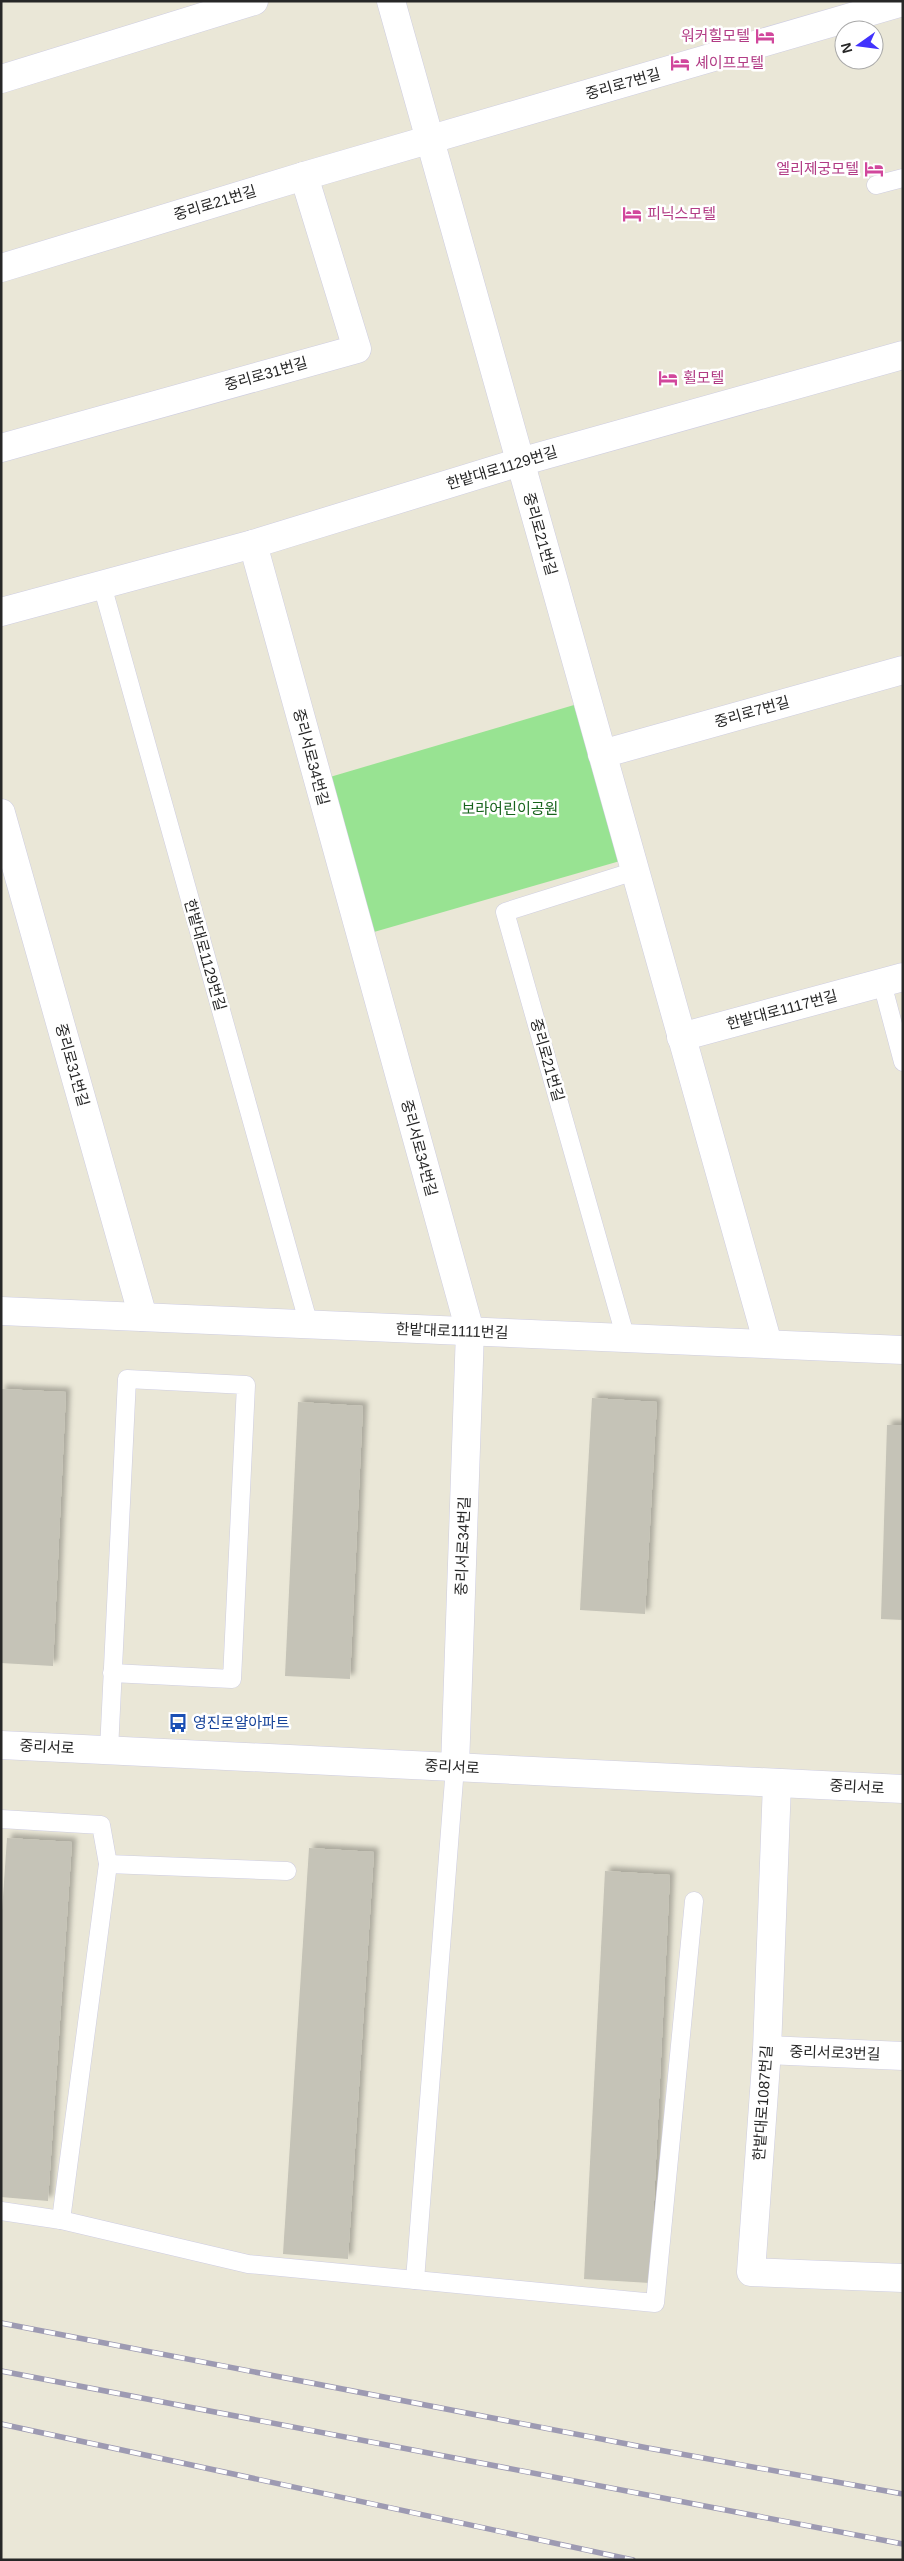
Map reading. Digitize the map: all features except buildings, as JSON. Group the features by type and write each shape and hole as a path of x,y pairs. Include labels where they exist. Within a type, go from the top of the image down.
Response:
{"street":[{"path":"1,79 254,1"},
{"name":"중리로21번길","path":"391,1 768,1344"},
{"name":"중리로7번길","path":"430,140 903,2"},
{"name":"중리로21번길","path":"1,268 304,176 430,140"},
{"name":"중리로31번길","path":"1,448 356,349 304,176"},
{"name":"한밭대로1129번길","path":"1,612 253,544 520,462 903,355"},
{"name":"중리서로34번길","path":"253,544 470,1331 455,1767"},
{"name":"중리로7번길","path":"602,754 903,670"},
{"name":"중리로31번길","path":"1,813 143,1318"},
{"name":"한밭대로1117번길","path":"681,1037 892,980"},
{"name":"한밭대로1111번길","path":"1,1311 903,1350"},
{"name":"중리서로","path":"1,1745 903,1789"},
{"name":"한밭대로1087번길","path":"776,1783 767,2050 751,2272 903,2278"},
{"name":"중리서로3번길","path":"767,2050 903,2056"}],"lane":[{"path":"876,185 903,178"},
{"name":"한밭대로1129번길","path":"102,585 309,1325"},
{"name":"중리로21번길","path":"626,1339 505,912 635,871"},
{"name":"한밭대로1117번길","path":"892,980 903,1062"},
{"path":"109,1750 112,1673 127,1379 246,1385 232,1679 112,1673"},
{"path":"415,2280 455,1767"},
{"path":"1,1819 101,1825 108,1864 62,2220"},
{"path":"108,1864 287,1871"},
{"path":"1,2211 62,2220 248,2264 655,2303 694,1901"}],"green space":[{"name":"보라어린이공원","path":"574,705 620,861 374,932 330,777"}],"railway":[{"path":"1,2323 648,2448 903,2494"},
{"path":"1,2371 903,2544"},
{"path":"1,2424 633,2560"}],"place":[{"name":"워커힐모텔","path":"765,36"},
{"name":"셰이프모텔","path":"680,63"},
{"name":"엘리제궁모텔","path":"874,169"},
{"name":"피닉스모텔","path":"632,214"},
{"name":"휠모텔","path":"668,378"},
{"name":"영진로얄아파트","path":"178,1723"}]}
